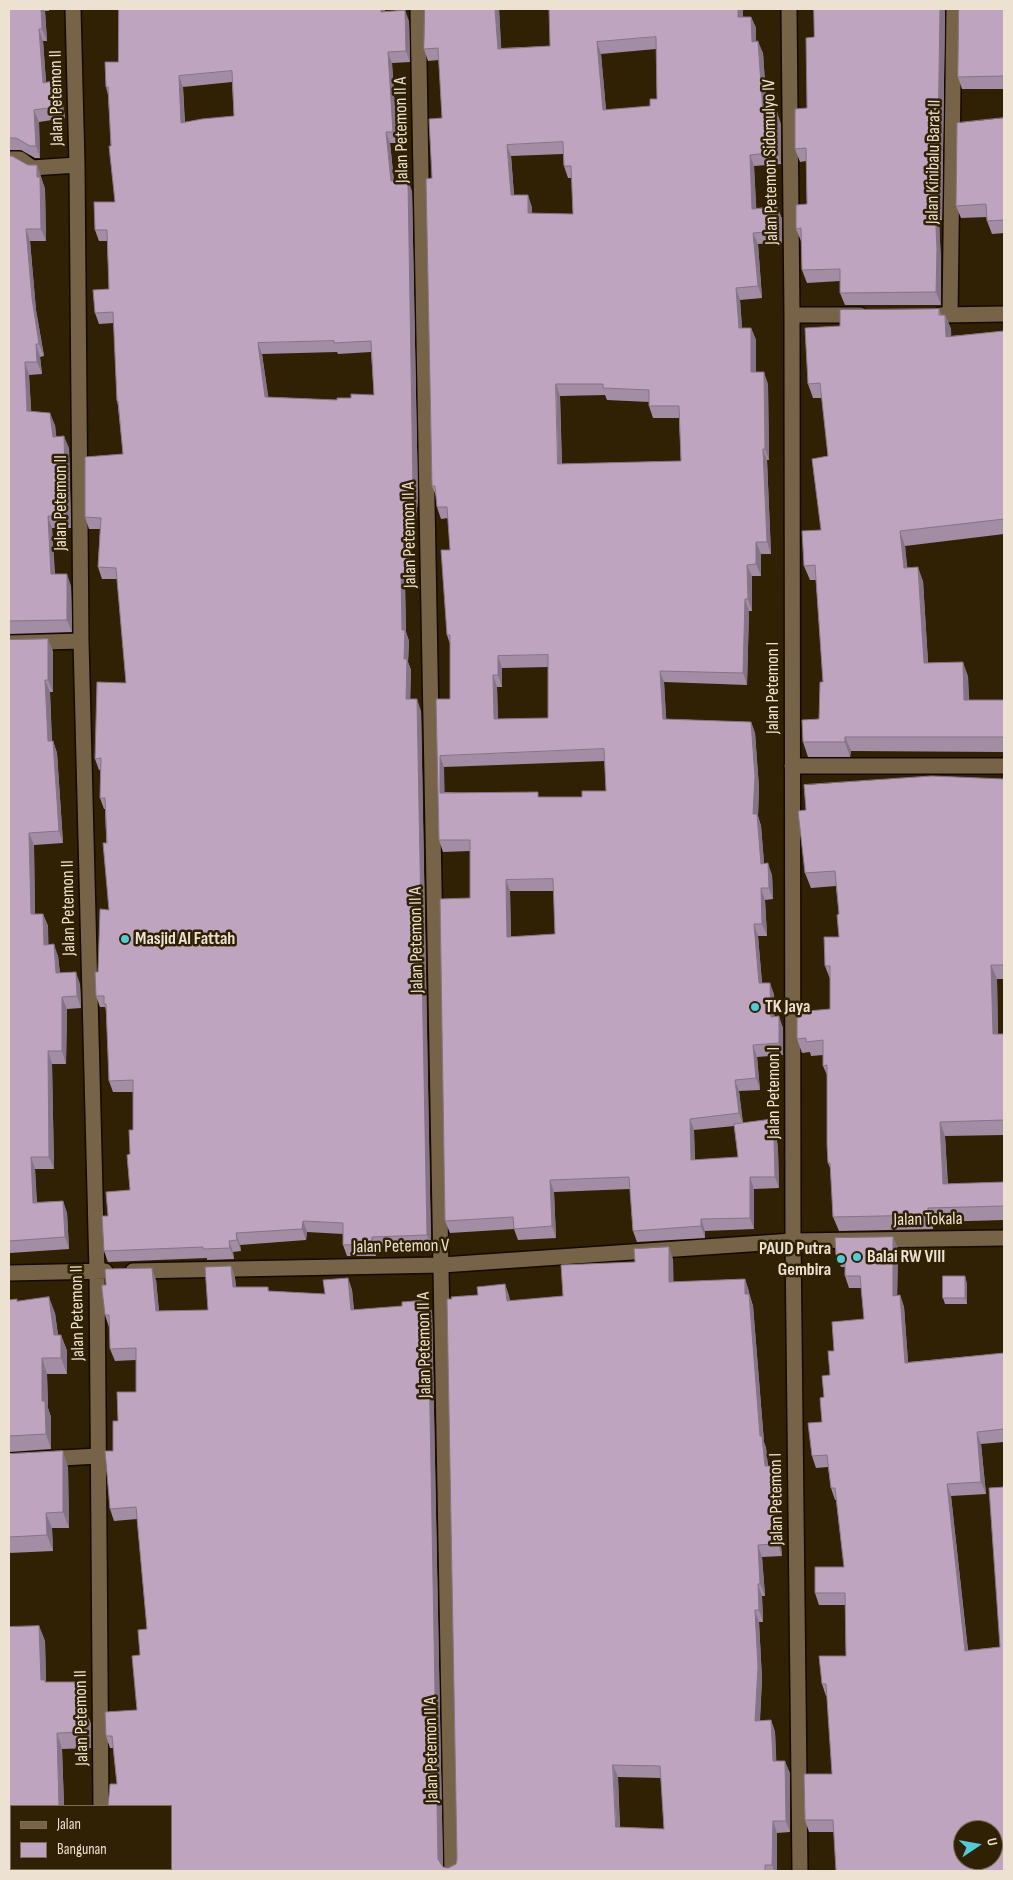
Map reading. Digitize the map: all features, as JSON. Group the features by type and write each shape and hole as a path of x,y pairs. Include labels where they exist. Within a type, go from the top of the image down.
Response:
{"street":[{"name":"Jalan Petemon II","path":"73,9 77,165 81,642 97,1271 101,1805"},
{"name":"Jalan Petemon II A","path":"418,9 452,1871"},
{"name":"Jalan Petemon Sidomulyo IV","path":"789,9 792,315"},
{"name":"Jalan Kinibalu Barat II","path":"950,315 954,9"},
{"path":"9,159 20,159 32,168 77,165"},
{"path":"931,315 1004,314"},
{"path":"792,315 871,315"},
{"name":"Jalan Petemon I","path":"792,315 793,1241 800,1871"},
{"path":"9,643 81,642"},
{"path":"792,766 1004,766"},
{"name":"Jalan Tokala","path":"793,1241 1004,1238"},
{"name":"Jalan Petemon V","path":"9,1273 442,1265 793,1241"},
{"path":"9,1461 98,1456"}],"building":[{"path":"9,9 41,9 42,29 39,29 43,83 57,80 61,106 34,110 36,146 30,146 16,138 9,138"},
{"path":"119,9 381,9 381,12 405,10 406,51 388,52 393,132 386,132 391,181 408,180 413,486 412,508 404,508 407,573 401,573 402,630 405,630 404,659 407,659 406,699 417,699 427,1235 372,1237 372,1244 343,1245 343,1223 303,1221 302,1229 236,1233 237,1240 229,1241 230,1248 203,1249 203,1247 104,1251 102,1216 108,1216 106,1192 130,1190 127,1155 130,1154 129,1130 133,1130 133,1080 109,1081 106,1004 104,1004 104,996 96,996 95,972 98,972 100,909 109,910 103,843 107,843 105,798 100,798 101,758 95,759 97,682 126,683 116,568 98,567 101,518 85,517 85,457 123,454 117,401 113,312 95,313 93,290 109,289 107,230 95,230 94,202 115,202 109,146 111,146 105,62 118,62","holes":["232,71 234,116 181,123 179,76","334,341 334,343 371,341 374,395 351,394 351,398 337,398 337,400 265,397 258,343"]},
{"path":"425,9 495,9 498,49 550,46 549,9 738,9 738,17 751,17 752,42 758,41 763,113 777,112 777,152 750,155 752,209 777,207 778,231 753,233 758,286 736,288 739,328 751,328 751,372 764,372 765,449 763,449 767,542 756,542 756,564 747,565 748,599 745,599 743,673 660,671 663,719 751,722 755,776 753,814 757,814 761,864 768,863 769,888 761,888 762,924 754,924 759,983 770,983 771,1017 779,1016 779,1043 753,1045 756,1078 735,1080 739,1113 690,1119 691,1160 738,1157 734,1124 772,1119 775,1177 750,1177 750,1218 701,1219 701,1226 633,1231 629,1177 550,1180 552,1226 514,1229 513,1217 445,1221 440,899 470,898 470,840 439,840 436,699 450,699 450,635 447,635 441,550 450,550 447,507 437,507 435,486 432,486 426,179 432,178 429,119 442,118 438,48 424,49","holes":["656,37 657,99 650,99 650,106 603,110 597,42","563,142 564,166 571,166 573,214 528,213 528,195 511,195 507,145","556,384 603,384 603,388 649,390 649,406 679,406 681,461 558,464","548,655 548,718 494,719 493,675 498,675 498,656","604,749 606,791 582,791 582,797 538,797 538,792 440,793 440,756","553,879 555,934 507,937 506,880"]},
{"path":"814,9 940,9 937,207 935,207 937,249 936,292 840,293 840,269 802,270 801,228 796,229 796,205 807,204 806,148 795,149 795,109 807,108 806,38 814,37"},
{"path":"959,9 1004,9 1004,76 958,77"},
{"path":"1004,118 1004,220 987,221 986,204 956,206 957,123"},
{"path":"9,156 28,165 37,165 37,177 40,177 41,229 26,229 32,298 39,344 36,344 37,362 25,362 27,411 50,413 53,437 64,436 66,516 48,516 51,574 67,574 67,620 9,621"},
{"path":"939,309 939,315 945,315 946,337 1004,331 1004,519 900,531 904,568 918,567 924,663 963,662 964,700 1004,700 1004,737 845,737 845,742 803,742 802,720 819,719 820,682 823,682 815,565 804,566 802,531 821,530 812,459 828,456 820,383 808,384 805,328 840,326 840,310"},
{"path":"48,639 48,680 45,680 48,741 53,741 59,831 29,833 31,914 43,914 44,945 54,944 56,973 76,972 77,996 62,997 62,1051 48,1051 49,1157 31,1157 33,1203 63,1201 65,1237 9,1241 9,640"},
{"path":"932,776 1004,779 1004,965 991,965 993,1034 1004,1034 1004,1120 940,1122 943,1184 1004,1182 1004,1206 928,1208 928,1215 833,1217 827,1145 827,1065 823,1066 823,1040 806,1042 806,1038 797,1039 797,1012 830,1009 830,966 825,966 824,937 839,937 837,915 839,914 835,871 805,873 798,811 806,810 804,785"},
{"path":"893,1237 893,1296 900,1295 905,1363 1004,1353 1004,1429 977,1432 981,1482 947,1484 965,1651 1000,1647 989,1488 1004,1487 1004,1871 836,1871 833,1820 805,1820 804,1774 832,1774 826,1684 822,1684 819,1656 846,1656 845,1593 815,1593 815,1567 844,1567 835,1488 831,1488 827,1455 812,1456 808,1423 822,1422 820,1398 824,1397 822,1376 830,1375 828,1351 834,1351 832,1322 864,1319 860,1276 845,1276 845,1255 836,1255 835,1238"},
{"path":"669,1247 669,1282 745,1279 745,1294 749,1294 760,1436 762,1436 765,1466 770,1466 778,1544 758,1545 759,1610 755,1610 758,1667 755,1721 771,1720 773,1761 785,1761 786,1821 773,1821 772,1865 765,1865 765,1871 143,1871 172,1870 172,1805 108,1805 110,1784 117,1784 112,1736 106,1736 105,1712 137,1710 132,1656 140,1655 138,1630 147,1629 136,1507 110,1509 105,1451 113,1451 113,1421 118,1421 117,1392 136,1392 136,1348 110,1349 109,1315 105,1315 102,1289 102,1285 106,1285 105,1269 152,1268 156,1311 208,1310 205,1267 231,1266 233,1287 268,1287 268,1291 325,1294 323,1280 348,1278 351,1310 402,1306 402,1302 428,1300 438,1859 443,1867 448,1868 456,1864 457,1859 447,1299 478,1295 477,1287 505,1284 507,1301 563,1296 561,1265 635,1262 634,1249","holes":["613,1765 660,1766 664,1829 616,1827"]},
{"path":"943,1276 965,1276 965,1298 943,1298"},
{"path":"49,1297 54,1335 61,1335 61,1358 42,1358 42,1401 45,1401 46,1434 9,1436 9,1300 17,1299 17,1301"},
{"path":"63,1451 63,1512 46,1513 47,1535 9,1537 9,1454"},
{"path":"39,1626 41,1680 45,1680 45,1682 81,1682 82,1709 85,1708 85,1732 57,1733 59,1805 10,1805 10,1870 80,1871 9,1871 9,1627"}],"place":[{"name":"Masjid Al Fattah","path":"125,939"},
{"name":"TK Jaya","path":"755,1007"},
{"name":"Balai RW VIII","path":"857,1257"},
{"name":"PAUD Putra Gembira","path":"841,1259"}]}
